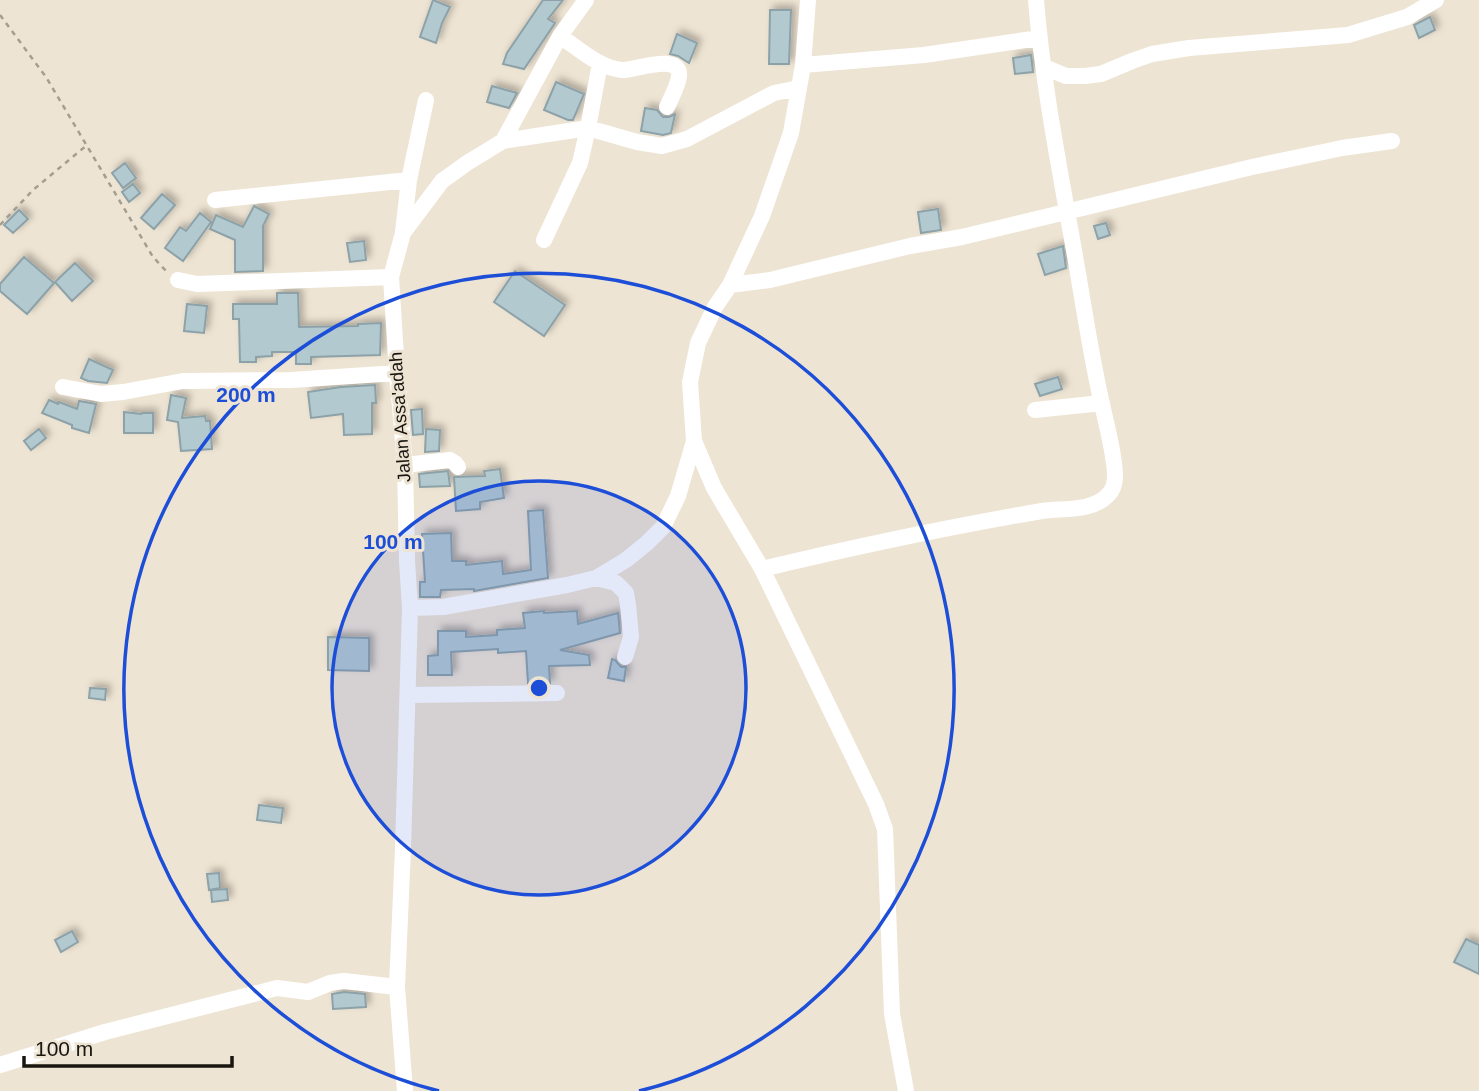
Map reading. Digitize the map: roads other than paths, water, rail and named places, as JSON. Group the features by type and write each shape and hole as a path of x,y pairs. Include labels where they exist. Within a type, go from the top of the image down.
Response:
{"street":[{"path":"503,141 561,36 586,0"},
{"path":"808,0 803,65 791,133 762,216 730,285 715,307 698,343 690,382 694,442 714,488 762,569 876,804 885,829 892,1014 906,1091"},
{"path":"762,569 838,550 1044,511 1084,507 1108,495 1115,484 1067,211 1039,38 1036,0"},
{"path":"1044,67 1066,76 1085,76 1101,74 1152,54 1189,48 1348,36 1407,17 1436,0"},
{"path":"561,36 600,64 622,70 664,63 674,66 679,77 667,107"},
{"path":"803,65 924,55 1039,38"},
{"path":"544,240 580,163 600,64"},
{"path":"402,233 443,181 503,141 588,128 662,146 687,139 774,93 799,88"},
{"name":"Jalan Assa'adah","path":"405,1091 397,987 410,608 405,466 391,277 402,233 408,180 426,100"},
{"path":"730,285 769,280 910,246 962,237 1284,160 1392,141"},
{"path":"215,200 408,180"},
{"path":"178,280 197,284 391,277"},
{"path":"63,387 101,394 183,381 302,380 397,373"},
{"path":"1035,410 1102,403"},
{"path":"410,608 443,607 596,578 626,559 663,527 678,496 694,442"},
{"path":"405,466 450,460 458,467"},
{"path":"596,578 616,583 626,593 631,638 625,657"},
{"path":"409,695 556,693"},
{"path":"0,1065 105,1032 277,988 308,992 330,983 344,981 397,987"}]}
